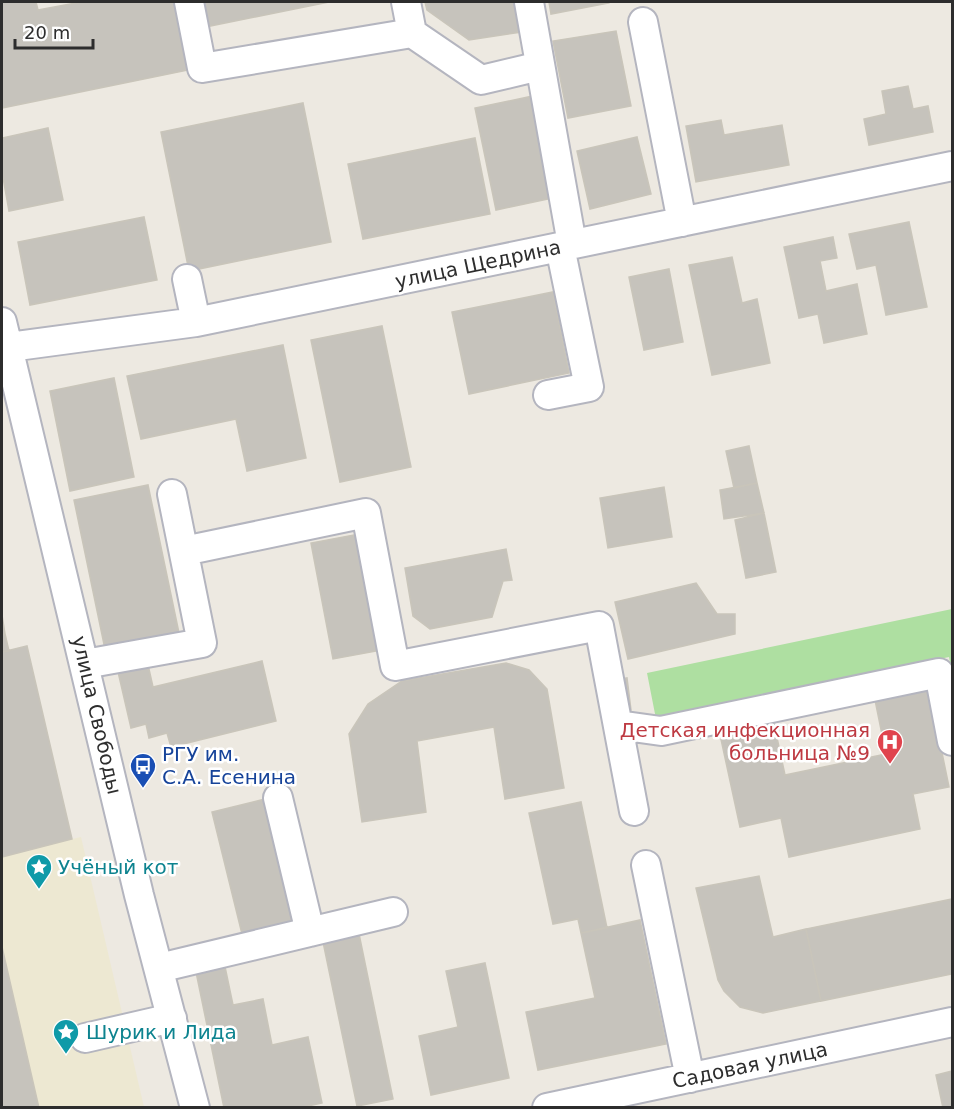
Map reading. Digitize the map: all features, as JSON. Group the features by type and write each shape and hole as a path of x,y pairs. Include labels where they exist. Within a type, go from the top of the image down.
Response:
{"street":[{"path":"189,2 202,68 412,33 481,80 540,66"},
{"path":"406,2 412,33"},
{"path":"529,2 589,387 548,395"},
{"path":"641,10 682,222"},
{"name":"улица Щедрина","path":"4,339 196,322 952,166"},
{"path":"187,279 196,322"},
{"name":"улица Свободы","path":"4,339 85,664 139,895 195,1107"},
{"path":"85,664 202,643 172,494"},
{"path":"184,550 366,513 395,666 599,626 634,811"},
{"path":"618,725 661,730 939,673 951,729"},
{"path":"278,798 310,932"},
{"path":"646,865 690,1078"},
{"path":"159,968 393,912"},
{"path":"85,1038 172,1018"},
{"name":"Садовая улица","path":"547,1107 952,1022"}],"shaded area":[{"path":"2,615 9,650 27,646 72,839 81,837 144,1107 2,1107"}],"green space":[{"path":"952,609 952,673 949,657 656,719 647,673"}],"building":[{"path":"2,2 36,2 38,10 81,2 329,2 186,31 193,69 2,108"},
{"path":"425,2 523,2 528,31 469,40 427,10"},
{"path":"549,2 609,2 609,3 551,14"},
{"path":"616,31 631,106 568,118 553,41"},
{"path":"908,86 913,109 928,106 933,132 869,145 864,119 886,114 882,91"},
{"path":"533,96 553,198 496,210 475,108"},
{"path":"303,103 331,242 189,271 161,132"},
{"path":"721,120 724,135 782,125 789,165 696,182 686,126"},
{"path":"48,128 63,200 9,211 2,172 2,138"},
{"path":"637,137 651,194 590,209 577,151"},
{"path":"475,138 490,214 363,239 348,164"},
{"path":"144,217 157,280 30,305 18,242"},
{"path":"909,222 927,307 886,315 876,265 857,269 849,234"},
{"path":"833,237 837,258 820,261 826,291 857,284 867,334 824,343 818,314 799,318 784,247"},
{"path":"732,257 742,303 757,299 770,363 712,375 689,265"},
{"path":"669,269 683,342 644,350 629,277"},
{"path":"553,292 569,373 469,394 452,312"},
{"path":"382,326 411,467 340,482 311,340"},
{"path":"283,345 306,458 247,471 236,419 141,439 127,376"},
{"path":"114,378 134,477 70,491 50,391"},
{"path":"749,446 757,483 734,488 726,451"},
{"path":"757,483 764,513 724,519 720,490"},
{"path":"148,485 179,633 105,649 74,500"},
{"path":"664,487 672,537 608,548 600,498"},
{"path":"764,513 776,572 746,578 735,520"},
{"path":"359,534 382,650 333,659 311,543"},
{"path":"506,549 512,580 503,581 492,617 430,629 413,616 405,568"},
{"path":"696,583 717,614 735,614 735,634 628,659 615,602"},
{"path":"2,615 5,634 2,635"},
{"path":"5,634 9,651 2,652 2,635"},
{"path":"27,646 72,839 2,857 2,652"},
{"path":"146,656 153,687 262,661 276,721 171,747 167,733 149,738 146,724 131,728 116,663"},
{"path":"506,663 529,670 547,689 564,788 505,799 494,727 417,741 426,812 362,822 349,734 368,704 402,681"},
{"path":"627,678 631,710 615,712 610,681"},
{"name":"Детская инфекционная больница №9","path":"928,684 949,787 913,794 920,829 789,857 781,818 740,827 719,730 773,719 785,775 886,754 874,695"},
{"path":"269,798 301,929 244,942 212,812"},
{"path":"581,802 607,928 581,933 578,919 553,924 529,813"},
{"path":"759,876 773,937 806,929 821,1001 763,1013 740,1007 724,991 718,980 696,888"},
{"path":"952,899 952,974 821,1001 806,929"},
{"path":"640,920 666,1044 538,1070 526,1012 595,998 581,933"},
{"path":"358,929 393,1099 357,1106 322,937"},
{"path":"2,947 39,1108 2,1108"},
{"path":"224,962 233,1005 263,999 272,1045 308,1037 322,1103 299,1108 224,1108 195,967"},
{"path":"485,963 509,1078 431,1095 419,1036 458,1027 446,971"},
{"path":"952,1071 952,1108 943,1108 936,1075"}],"place":[{"name":"Детская инфекционная больница №9","path":"890,765"},
{"name":"РГУ им. С.А. Есенина","path":"143,789"},
{"name":"Учëный кот","path":"39,890"},
{"name":"Шурик и Лида","path":"66,1055"}]}
